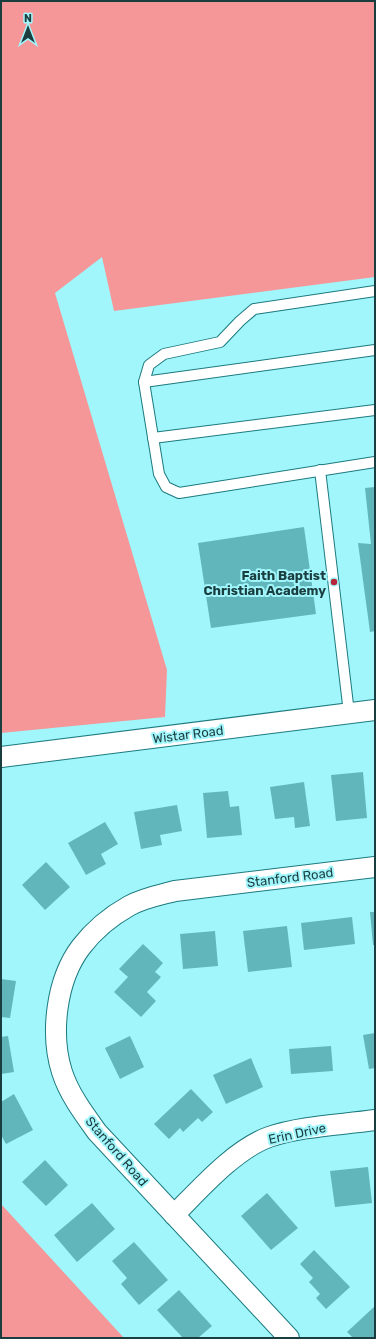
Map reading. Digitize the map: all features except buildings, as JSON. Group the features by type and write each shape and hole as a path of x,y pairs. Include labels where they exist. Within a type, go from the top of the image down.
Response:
{"street":[{"name":"Wistar Road","path":"1,757 375,710"},
{"name":"Stanford Road","path":"289,1338 97,1132 78,1105 62,1073 58,1053 56,1023 57,1009 63,986 73,959 81,947 101,925 129,906 144,899 175,891 375,867"},
{"name":"Erin Drive","path":"174,1215 216,1173 251,1146 269,1137 310,1128 375,1120"}],"lane":[{"path":"375,291 254,309 220,342 164,354 148,365 144,382 159,474 166,487 179,493 375,462"},
{"path":"144,382 375,350"},
{"path":"153,438 375,410"},
{"path":"320,470 349,714"}],"shaded area":[{"path":"1,1 375,1 375,277 114,311 102,257 55,293 167,670 165,717 1,733"},
{"path":"1,1204 124,1338 1,1338"}],"place":[{"name":"Faith Baptist Christian Academy","path":"334,582"}]}
